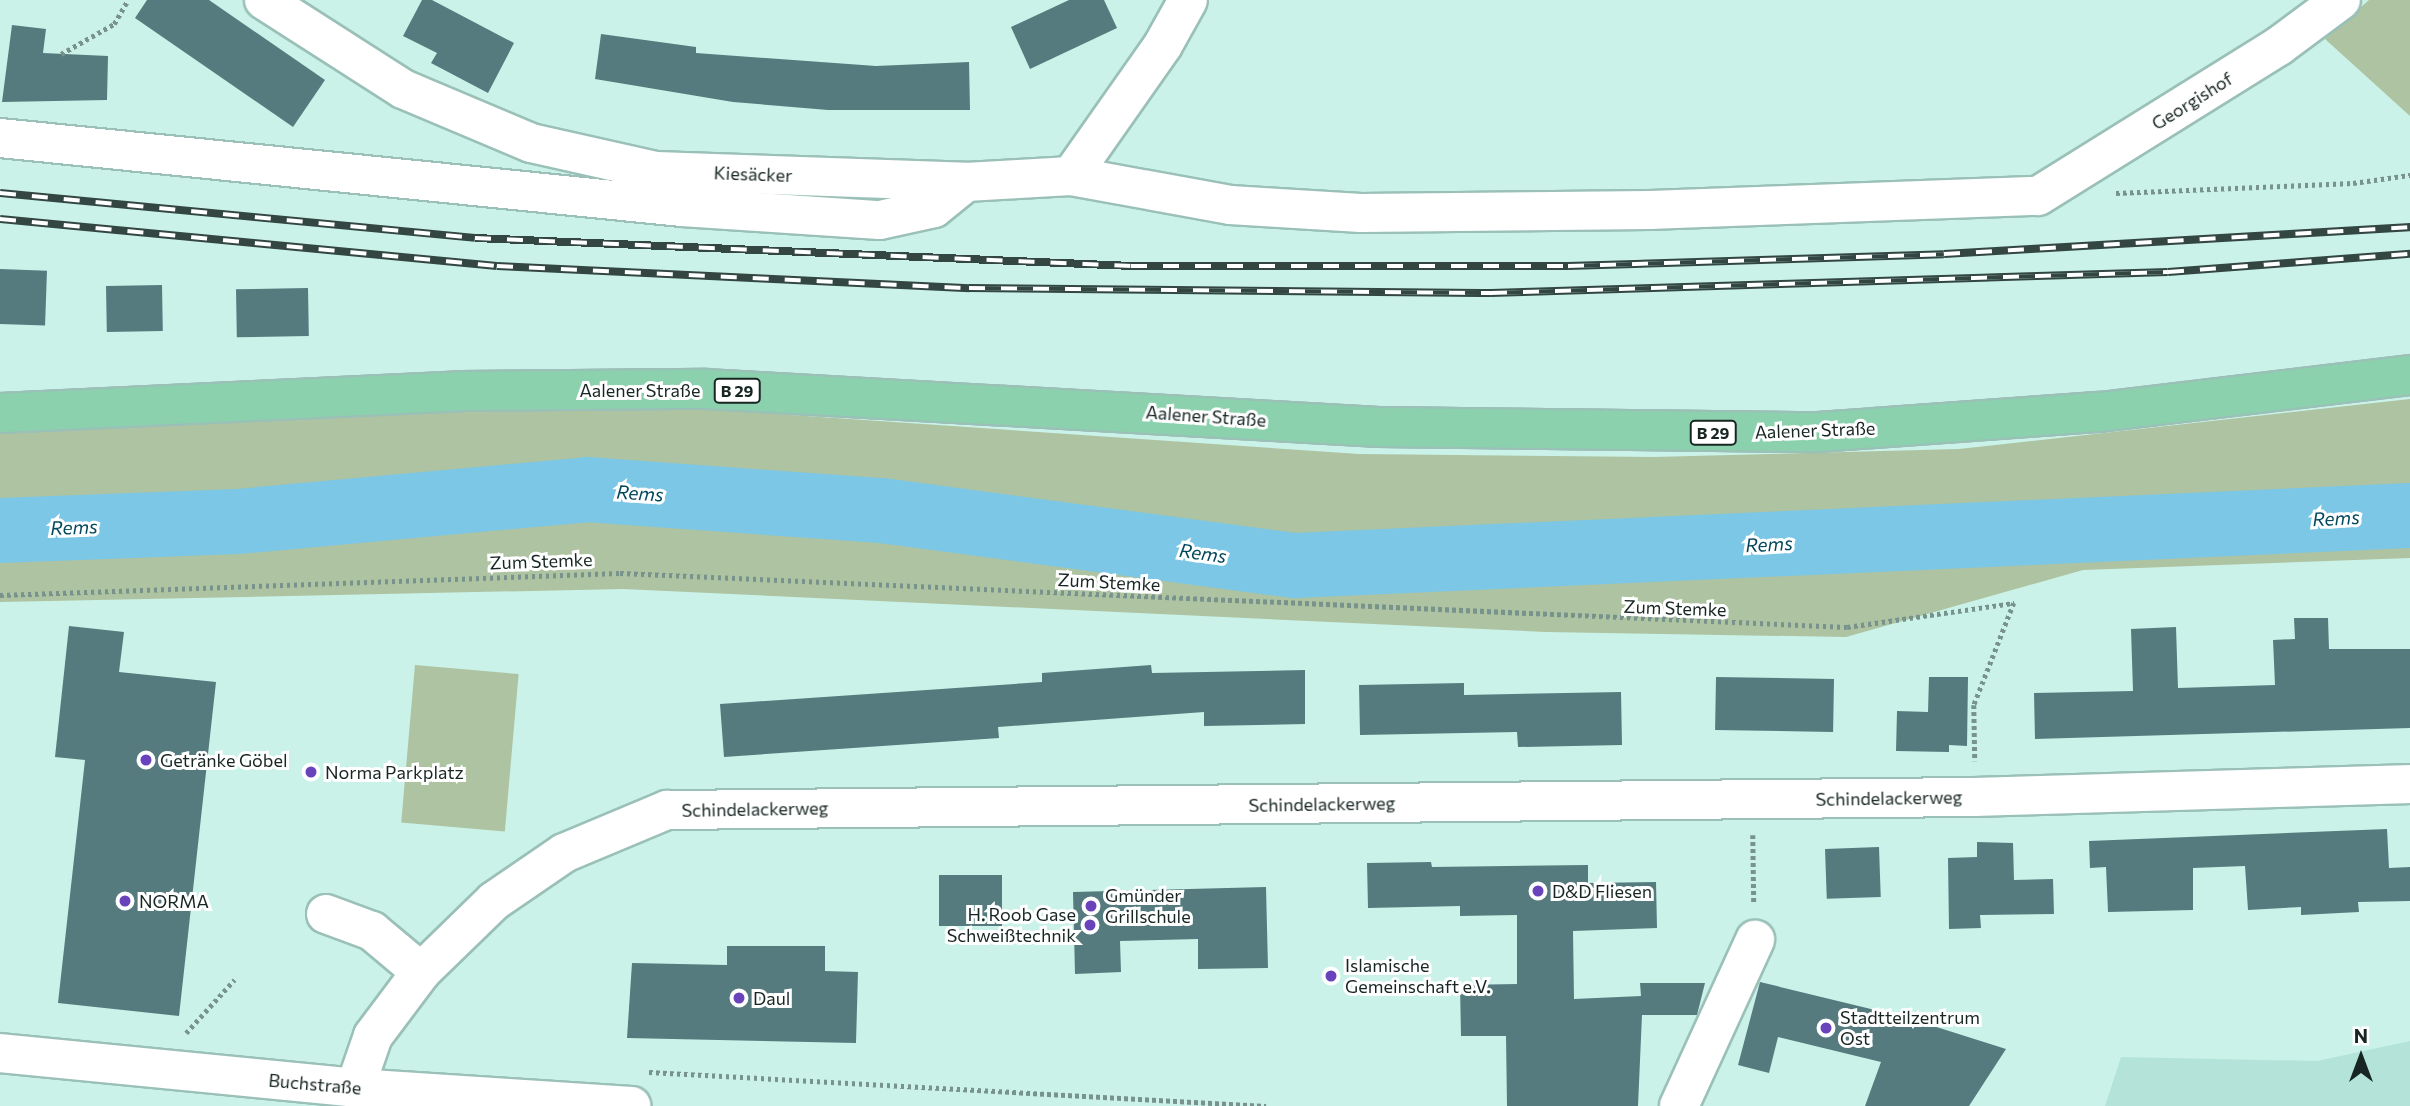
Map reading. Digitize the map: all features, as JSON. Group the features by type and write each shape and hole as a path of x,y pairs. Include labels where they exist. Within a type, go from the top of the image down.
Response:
{"main road":[{"name":"Aalener Straße","path":"0,413 460,391 706,389 1379,427 1573,434 1818,432 2100,412 2410,375"}],"street":[{"name":"Kiesäcker","path":"264,0 403,89 531,143 656,171 966,181 1071,176 1230,205 1361,212 1649,210 2038,196"},
{"path":"1071,176 1163,45 1188,0"},
{"name":"Georgishof","path":"2038,196 2279,46 2341,0"},
{"path":"0,138 682,207 880,220 934,208 966,181"},
{"name":"Schindelackerweg","path":"355,1088 373,1036 421,972 494,901 564,853 667,810 1976,797 2410,784"},
{"path":"326,914 372,931 421,972"},
{"path":"1679,1106 1755,940"},
{"name":"Buchstraße","path":"0,1053 355,1088 637,1089"}],"path":[{"path":"61,54 114,24 128,0"},
{"path":"2107,193 2353,183 2410,175"},
{"name":"Zum Stemke","path":"0,595 620,572 1847,627 2014,604 1974,705 1976,797"},
{"path":"1752,800 1755,940"},
{"path":"155,1068 234,980"},
{"path":"637,1089 1266,1106"}],"shaded area":[{"path":"2369,0 2410,0 2410,116 2325,39"},
{"path":"2410,399 2410,558 2083,570 1846,637 1546,632 623,589 0,602 0,431 484,406 705,409 1359,454 1654,457 1959,449"},
{"path":"415,665 519,674 505,831 401,822"},
{"path":"2410,1041 2410,1106 2105,1106 2121,1057 2317,1061"}],"building":[{"path":"147,0 209,0 325,80 293,127 135,18"},
{"path":"422,0 432,0 514,43 488,93 431,63 437,53 403,36"},
{"path":"1069,0 1104,0 1117,28 1030,69 1011,27"},
{"path":"12,25 46,29 43,53 108,56 107,100 2,102"},
{"path":"601,34 696,47 696,53 876,66 969,62 970,110 828,110 733,102 595,79"},
{"path":"0,269 47,271 45,326 0,324"},
{"path":"162,285 163,331 107,332 106,286"},
{"path":"308,288 309,336 237,337 236,289"},
{"path":"2294,618 2328,618 2329,649 2410,649 2410,728 2035,739 2034,693 2133,691 2131,629 2176,627 2178,688 2275,685 2273,640 2295,639"},
{"path":"69,626 124,632 119,672 216,682 179,1016 58,1003 85,760 55,757"},
{"path":"1151,665 1152,673 1305,670 1305,724 1204,726 1204,712 998,727 999,738 724,757 720,704 1042,682 1042,673"},
{"path":"1716,677 1834,679 1833,732 1715,730"},
{"path":"1929,677 1968,677 1967,746 1949,745 1949,752 1896,751 1897,711 1928,712"},
{"path":"1464,683 1464,695 1621,692 1622,745 1518,747 1517,732 1360,735 1359,685"},
{"path":"2387,829 2389,868 2410,867 2410,901 2358,902 2359,912 2301,915 2301,907 2248,910 2245,866 2193,868 2193,910 2108,912 2106,867 2090,868 2089,841"},
{"path":"1977,842 2013,843 2014,880 2053,879 2054,914 1980,915 1981,928 1949,929 1948,858 1977,857"},
{"path":"1879,847 1881,897 1827,899 1825,849"},
{"path":"1431,862 1432,867 1588,865 1588,883 1656,882 1657,928 1573,931 1574,999 1641,996 1640,983 1705,983 1697,1015 1642,1015 1638,1106 1507,1106 1506,1036 1461,1036 1460,985 1517,984 1517,915 1460,916 1460,906 1368,908 1367,863"},
{"path":"939,875 1002,875 1002,926 939,926"},
{"path":"1266,887 1268,968 1198,969 1198,939 1120,941 1121,972 1075,974 1073,892"},
{"name":"Daul","path":"727,946 825,946 825,971 858,972 856,1043 627,1038 632,963 727,965"},
{"path":"1760,982 1908,1018 2006,1049 1969,1106 1865,1106 1881,1062 1778,1037 1769,1073 1738,1065"}],"waterway":[{"name":"Rems","path":"0,530 237,521 586,489 881,510 1295,565 2410,515"}],"railway":[{"path":"0,193 475,238 1131,266 1568,266 1944,254 2410,227"},
{"path":"0,219 497,266 969,288 1491,293 2168,272 2410,254"}],"place":[{"name":"Getränke Göbel","path":"146,760"},
{"name":"Norma Parkplatz","path":"311,772"},
{"name":"D&D Fliesen","path":"1538,891"},
{"name":"NORMA","path":"125,901"},
{"name":"Gmünder Grillschule","path":"1091,906"},
{"name":"H. Roob Gase Schweißtechnik","path":"1090,925"},
{"name":"Islamische Gemeinschaft e.V.","path":"1331,976"},
{"name":"Daul","path":"739,998"},
{"name":"Stadtteilzentrum Ost","path":"1826,1028"}]}
